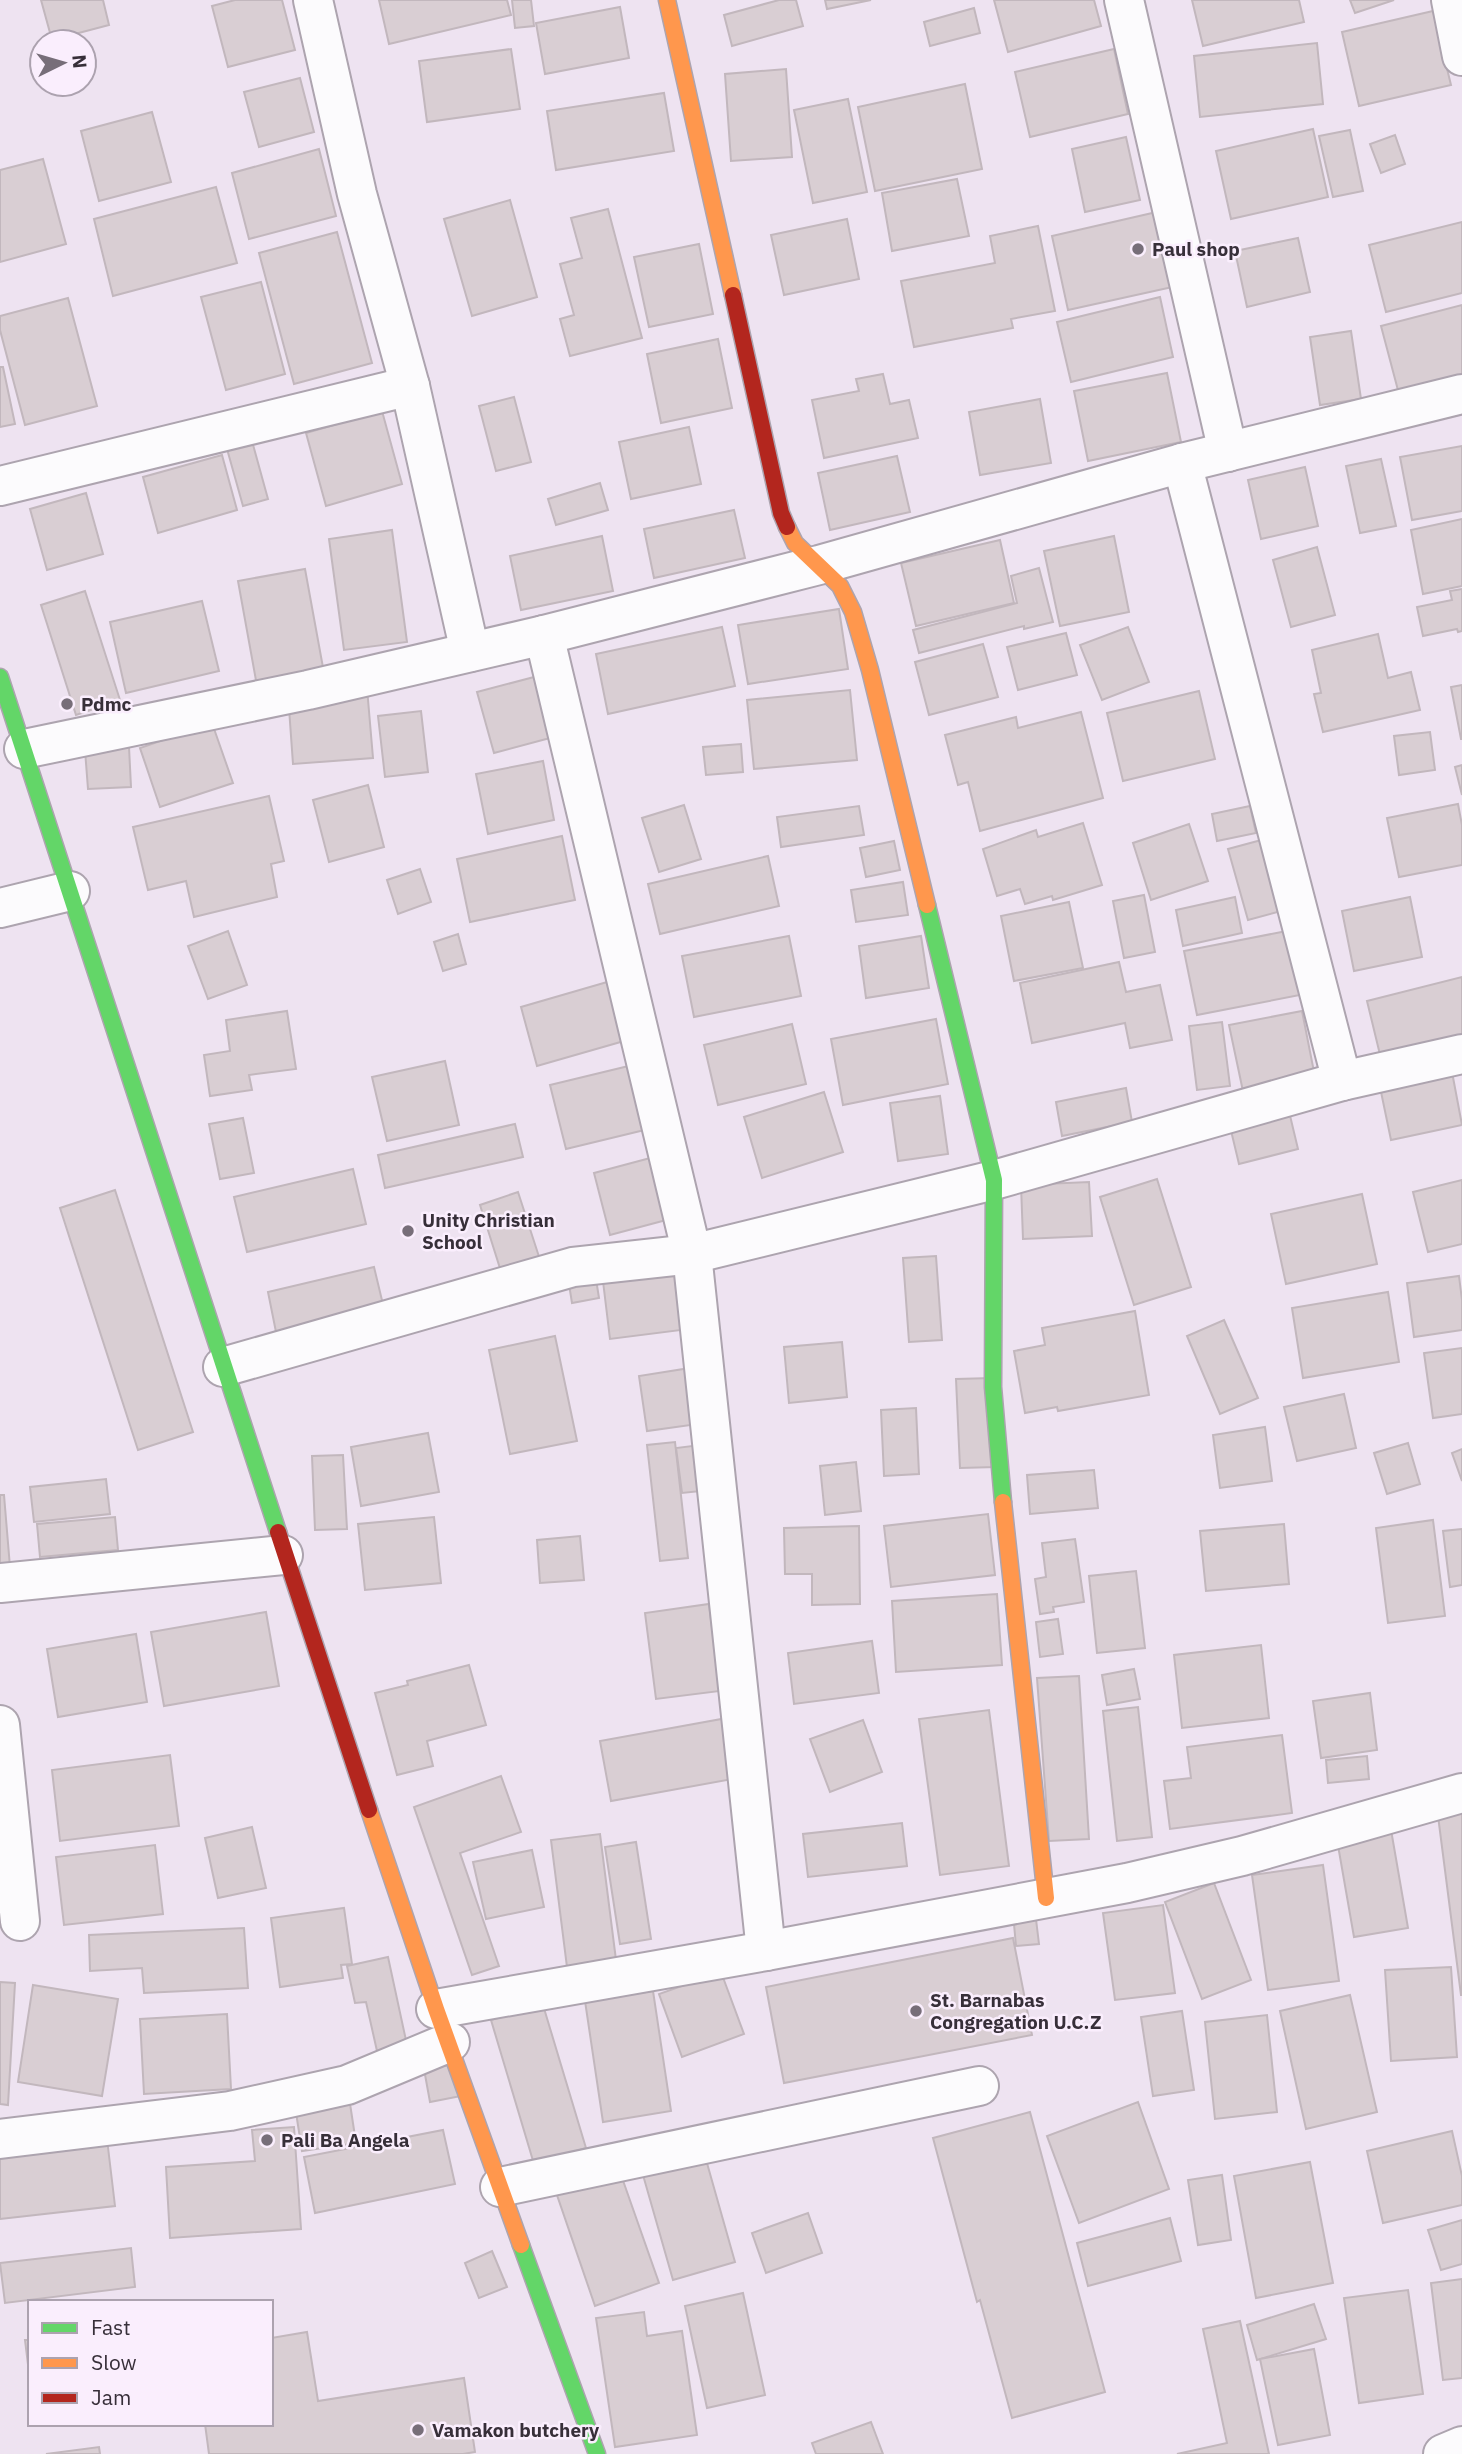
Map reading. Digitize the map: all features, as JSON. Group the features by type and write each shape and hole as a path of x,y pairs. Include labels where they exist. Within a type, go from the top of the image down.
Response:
{"street":[{"path":"313,0 357,194 410,386 470,652"},
{"path":"667,0 781,513 795,543 840,586 853,612 870,670 994,1180 993,1387 1010,1582 1046,1898"},
{"path":"1125,0 1227,452"},
{"path":"1451,0 1462,56"},
{"path":"0,486 410,386"},
{"path":"24,749 308,690 544,635 819,565 1182,463 1462,394"},
{"path":"1182,463 1342,1081"},
{"path":"544,635 692,1254 766,1951"},
{"path":"0,677 283,1555 443,2025 597,2454"},
{"path":"0,908 70,891"},
{"path":"223,1367 573,1267 692,1254 994,1180 1342,1081 1462,1054"},
{"path":"0,1583 283,1555"},
{"path":"0,1725 20,1921"},
{"path":"0,2139 230,2111 347,2085 443,2025 766,1951 1183,1871 1462,1793"},
{"path":"500,2187 979,2086"},
{"path":"1443,2454 1462,2446"}],"building":[{"path":"41,0 103,0 109,25 98,28 49,28"},
{"path":"235,0 282,0 295,50 228,67 212,6"},
{"path":"379,0 507,0 511,15 389,44"},
{"path":"512,0 531,0 534,26 515,28"},
{"path":"779,0 796,0 803,26 732,46 724,15"},
{"path":"825,0 871,0 827,9"},
{"path":"994,0 1094,0 1101,26 1008,52"},
{"path":"1192,0 1299,0 1304,22 1203,46"},
{"path":"1350,0 1394,0 1355,13"},
{"path":"620,7 629,58 545,74 536,23"},
{"path":"974,8 980,33 930,46 924,22"},
{"path":"1433,11 1451,85 1359,106 1342,32"},
{"path":"1317,43 1323,104 1200,117 1194,56"},
{"path":"511,49 520,109 427,122 419,61"},
{"path":"1114,49 1128,114 1030,137 1015,72"},
{"path":"786,69 792,157 731,161 725,74"},
{"path":"300,78 314,132 259,147 244,92"},
{"path":"965,84 982,169 875,191 858,107"},
{"path":"664,93 674,151 556,170 547,111"},
{"path":"848,99 867,192 813,203 794,110"},
{"path":"152,112 171,182 99,201 81,131"},
{"path":"1313,129 1328,197 1231,219 1216,151"},
{"path":"1350,130 1363,191 1333,197 1319,136"},
{"path":"1395,135 1405,164 1381,173 1370,144"},
{"path":"1126,137 1140,200 1085,212 1072,149"},
{"path":"319,149 336,216 249,239 232,173"},
{"path":"43,159 66,244 0,262 0,170"},
{"path":"957,179 969,236 892,251 882,193"},
{"path":"216,187 237,263 113,296 94,219"},
{"path":"510,200 537,297 472,316 444,219"},
{"path":"608,209 642,338 570,356 560,319 574,315 560,264 582,258 571,218"},
{"path":"1161,211 1177,286 1068,310 1052,236"},
{"path":"847,219 859,279 784,295 771,235"},
{"path":"1462,222 1462,293 1386,312 1369,245"},
{"path":"1038,226 1055,311 1011,319 1013,328 914,347 901,281 995,263 990,236"},
{"path":"337,232 372,363 294,384 259,253"},
{"path":"1298,238 1310,292 1247,307 1235,251"},
{"path":"699,244 713,314 649,327 634,257"},
{"path":"261,282 285,374 226,390 201,297"},
{"path":"1160,297 1173,357 1071,382 1057,322"},
{"path":"68,298 97,406 25,425 0,330 0,316"},
{"path":"1462,305 1462,378 1399,394 1381,326"},
{"path":"1351,331 1361,399 1320,405 1310,337"},
{"path":"718,339 732,408 661,423 647,354"},
{"path":"0,367 3,367 15,424 0,427"},
{"path":"1167,373 1181,442 1088,461 1074,391"},
{"path":"883,374 890,404 909,400 918,438 824,458 812,400 859,391 856,379"},
{"path":"514,397 531,462 496,471 479,406"},
{"path":"1040,399 1051,463 980,475 969,412"},
{"path":"382,411 402,484 326,506 306,433"},
{"path":"689,427 701,484 631,499 619,442"},
{"path":"252,441 268,499 243,506 227,449"},
{"path":"1462,446 1462,511 1412,520 1400,457"},
{"path":"222,455 237,510 158,533 143,477"},
{"path":"897,456 910,512 830,530 818,473"},
{"path":"1381,459 1396,526 1360,533 1346,466"},
{"path":"1305,467 1318,526 1261,539 1248,480"},
{"path":"600,483 608,510 556,525 548,499"},
{"path":"86,493 103,554 47,570 30,509"},
{"path":"734,510 745,558 654,578 644,529"},
{"path":"1462,519 1462,586 1423,594 1411,530"},
{"path":"392,530 407,642 344,650 329,539"},
{"path":"602,536 613,591 521,610 510,556"},
{"path":"1114,536 1129,612 1060,626 1044,551"},
{"path":"1000,540 1014,603 916,626 901,563"},
{"path":"1317,547 1335,615 1291,627 1273,560"},
{"path":"1039,568 1053,622 1024,629 1024,626 919,653 913,630 1017,603 1011,576"},
{"path":"305,569 324,673 257,686 238,581"},
{"path":"1462,589 1462,631 1458,632 1457,629 1423,636 1417,607 1452,600 1450,591"},
{"path":"85,591 120,700 76,715 41,605"},
{"path":"202,601 219,671 126,693 110,622"},
{"path":"839,609 848,669 748,684 738,625"},
{"path":"722,627 735,686 608,714 596,654"},
{"path":"1128,627 1149,682 1102,700 1080,645"},
{"path":"1066,633 1077,675 1018,690 1007,647"},
{"path":"1378,634 1388,678 1411,672 1420,710 1323,732 1314,694 1321,693 1312,650"},
{"path":"983,644 998,697 929,715 915,662"},
{"path":"534,677 550,738 494,753 477,692"},
{"path":"1462,685 1462,739 1461,739 1451,687"},
{"path":"367,688 373,758 293,764 288,694"},
{"path":"850,690 857,760 754,769 747,700"},
{"path":"1199,691 1215,759 1123,781 1107,713"},
{"path":"421,711 428,772 385,777 378,716"},
{"path":"1081,712 1103,798 980,831 968,782 958,785 945,735 1016,717 1018,728"},
{"path":"212,723 233,783 160,807 140,748"},
{"path":"1430,732 1435,770 1399,775 1394,736"},
{"path":"741,744 743,772 706,775 703,747"},
{"path":"129,747 131,787 88,789 85,750"},
{"path":"543,761 554,820 488,834 476,774"},
{"path":"1462,765 1462,795 1455,767"},
{"path":"368,785 384,847 329,862 313,800"},
{"path":"269,796 284,861 271,864 277,897 194,917 186,881 148,890 133,827"},
{"path":"1458,804 1462,825 1462,865 1399,877 1387,818"},
{"path":"684,805 701,859 659,872 642,818"},
{"path":"859,806 864,835 781,847 777,817"},
{"path":"1250,806 1256,833 1217,841 1212,814"},
{"path":"1083,823 1102,885 1053,900 1052,896 1025,904 1020,889 997,896 983,849 1036,830 1038,837"},
{"path":"1189,824 1208,881 1151,900 1133,843"},
{"path":"562,836 575,900 470,922 457,859"},
{"path":"1265,839 1285,910 1248,920 1228,849"},
{"path":"894,841 900,870 866,877 860,848"},
{"path":"768,856 779,906 660,934 648,884"},
{"path":"420,869 431,902 398,914 387,880"},
{"path":"903,882 908,915 856,922 851,890"},
{"path":"1144,895 1155,952 1124,958 1113,901"},
{"path":"1235,897 1242,933 1183,946 1176,910"},
{"path":"1410,897 1422,957 1354,971 1342,911"},
{"path":"1069,902 1083,968 1014,981 1001,916"},
{"path":"1292,930 1305,994 1197,1015 1184,951"},
{"path":"228,931 247,985 208,999 188,946"},
{"path":"458,934 466,964 443,971 434,942"},
{"path":"789,936 801,996 694,1017 682,956"},
{"path":"921,936 929,988 866,998 859,946"},
{"path":"1119,962 1126,992 1160,985 1172,1040 1130,1048 1125,1023 1032,1043 1020,983"},
{"path":"1462,977 1462,1047 1383,1067 1367,1001"},
{"path":"614,980 631,1039 537,1066 521,1007"},
{"path":"287,1011 296,1069 249,1075 252,1090 210,1096 204,1055 230,1051 226,1020"},
{"path":"1302,1011 1316,1082 1244,1096 1229,1025"},
{"path":"936,1019 948,1084 843,1105 831,1039"},
{"path":"1222,1022 1230,1086 1197,1090 1189,1026"},
{"path":"792,1024 806,1084 718,1105 704,1045"},
{"path":"445,1061 459,1125 387,1141 372,1077"},
{"path":"641,1063 657,1127 566,1149 550,1085"},
{"path":"1452,1072 1462,1125 1391,1140 1380,1087"},
{"path":"1126,1088 1132,1122 1062,1136 1056,1102"},
{"path":"824,1092 843,1152 762,1178 744,1117"},
{"path":"940,1096 948,1154 898,1161 890,1103"},
{"path":"1287,1103 1298,1149 1239,1164 1228,1118"},
{"path":"243,1118 254,1173 220,1179 209,1124"},
{"path":"515,1124 523,1157 385,1188 378,1155"},
{"path":"654,1157 670,1219 610,1235 594,1173"},
{"path":"353,1169 366,1224 247,1252 234,1197"},
{"path":"1157,1179 1191,1287 1134,1305 1100,1197"},
{"path":"1462,1180 1462,1244 1428,1252 1413,1192"},
{"path":"1089,1182 1092,1236 1023,1239 1021,1185"},
{"path":"115,1190 193,1432 138,1450 60,1208"},
{"path":"518,1192 543,1269 504,1281 480,1205"},
{"path":"1362,1194 1377,1264 1286,1284 1271,1214"},
{"path":"936,1256 942,1340 909,1342 903,1258"},
{"path":"689,1263 697,1328 610,1339 602,1273"},
{"path":"374,1267 386,1317 278,1342 268,1292"},
{"path":"595,1273 599,1298 572,1303 568,1278"},
{"path":"1459,1276 1462,1330 1414,1337 1407,1283"},
{"path":"1388,1292 1399,1362 1303,1378 1292,1308"},
{"path":"1135,1311 1149,1395 1058,1411 1057,1407 1025,1413 1014,1351 1045,1345 1042,1328"},
{"path":"1224,1320 1258,1398 1220,1414 1187,1336"},
{"path":"555,1336 577,1441 510,1454 489,1350"},
{"path":"842,1342 847,1397 789,1403 784,1347"},
{"path":"1462,1348 1462,1414 1433,1418 1424,1353"},
{"path":"690,1368 698,1424 647,1431 639,1376"},
{"path":"992,1378 996,1467 960,1468 956,1379"},
{"path":"1344,1394 1356,1448 1297,1461 1284,1407"},
{"path":"916,1408 919,1474 884,1476 881,1410"},
{"path":"1265,1427 1272,1481 1220,1488 1213,1435"},
{"path":"428,1433 439,1492 361,1506 351,1447"},
{"path":"675,1442 688,1558 660,1561 647,1445"},
{"path":"724,1442 729,1488 682,1493 676,1448"},
{"path":"1408,1443 1420,1484 1387,1494 1374,1453"},
{"path":"1462,1449 1462,1481 1452,1453"},
{"path":"343,1455 347,1529 315,1530 312,1456"},
{"path":"856,1462 861,1511 825,1515 820,1466"},
{"path":"1094,1470 1098,1508 1030,1514 1027,1475"},
{"path":"106,1479 110,1514 34,1522 30,1487"},
{"path":"0,1495 4,1495 10,1567 0,1568"},
{"path":"988,1514 995,1575 891,1587 884,1526"},
{"path":"115,1517 118,1550 40,1557 37,1524"},
{"path":"434,1517 441,1583 365,1590 358,1524"},
{"path":"1433,1520 1445,1616 1388,1623 1376,1528"},
{"path":"1284,1524 1289,1584 1206,1591 1200,1531"},
{"path":"859,1526 860,1604 812,1605 812,1574 785,1574 784,1528"},
{"path":"1462,1529 1462,1585 1450,1587 1443,1531"},
{"path":"580,1536 584,1580 540,1583 537,1540"},
{"path":"1075,1539 1084,1602 1053,1607 1054,1612 1040,1614 1035,1579 1046,1577 1042,1543"},
{"path":"1136,1571 1145,1648 1097,1653 1089,1576"},
{"path":"997,1594 1002,1665 896,1672 892,1601"},
{"path":"709,1604 720,1691 656,1699 645,1613"},
{"path":"266,1612 279,1686 164,1706 151,1632"},
{"path":"1058,1619 1063,1654 1040,1657 1036,1622"},
{"path":"136,1634 147,1702 58,1717 47,1649"},
{"path":"872,1641 879,1693 794,1704 788,1653"},
{"path":"1261,1645 1269,1718 1182,1728 1174,1655"},
{"path":"469,1665 486,1725 427,1741 433,1766 397,1775 375,1693 408,1685 407,1681"},
{"path":"1134,1669 1140,1699 1107,1705 1102,1675"},
{"path":"1079,1676 1089,1839 1049,1841 1037,1678"},
{"path":"1370,1693 1377,1750 1321,1758 1313,1701"},
{"path":"1138,1707 1152,1837 1117,1841 1103,1711"},
{"path":"989,1710 1009,1866 940,1875 919,1719"},
{"path":"727,1718 738,1778 611,1801 600,1741"},
{"path":"863,1720 882,1772 830,1792 810,1739"},
{"path":"1282,1735 1292,1813 1170,1829 1164,1781 1191,1778 1187,1747"},
{"path":"170,1755 179,1826 60,1841 52,1770"},
{"path":"1367,1756 1369,1779 1328,1783 1326,1760"},
{"path":"501,1776 521,1832 460,1853 499,1966 472,1975 414,1807"},
{"path":"1462,1805 1462,1995 1461,1995 1437,1808"},
{"path":"902,1823 907,1866 808,1877 803,1834"},
{"path":"1390,1824 1408,1928 1354,1937 1336,1834"},
{"path":"252,1827 266,1888 218,1898 205,1838"},
{"path":"600,1834 616,1960 567,1967 551,1840"},
{"path":"636,1842 651,1939 620,1944 605,1847"},
{"path":"155,1845 163,1914 64,1925 56,1857"},
{"path":"532,1850 544,1907 486,1919 473,1862"},
{"path":"1323,1865 1339,1981 1268,1990 1252,1875"},
{"path":"1214,1883 1251,1980 1202,1999 1165,1902"},
{"path":"1163,1905 1175,1993 1115,2000 1103,1913"},
{"path":"344,1908 352,1964 341,1965 343,1978 280,1987 271,1918"},
{"path":"1035,1911 1039,1944 1016,1946 1013,1913"},
{"path":"244,1928 248,1988 144,1993 142,1968 90,1971 89,1935"},
{"path":"1013,1938 1032,2035 784,2083 766,1987"},
{"path":"388,1957 407,2045 377,2051 366,2002 355,2003 347,1966"},
{"path":"1451,1967 1457,2057 1391,2061 1385,1970"},
{"path":"721,1972 744,2034 682,2057 659,1994"},
{"path":"0,1982 15,1983 8,2105 0,2104"},
{"path":"33,1985 118,1999 102,2096 18,2082"},
{"path":"653,1991 671,2111 603,2122 585,2001"},
{"path":"1350,1995 1377,2112 1306,2129 1280,2011"},
{"path":"543,2005 586,2148 534,2164 491,2020"},
{"path":"1182,2011 1194,2090 1153,2096 1141,2017"},
{"path":"227,2014 231,2089 144,2094 140,2019"},
{"path":"1267,2015 1277,2112 1215,2119 1205,2022"},
{"path":"455,2064 461,2096 430,2102 424,2069"},
{"path":"349,2097 356,2143 302,2151 295,2106"},
{"path":"1138,2102 1169,2189 1079,2223 1047,2136"},
{"path":"1030,2112 1105,2392 1012,2418 980,2300 977,2302 933,2138"},
{"path":"294,2127 301,2229 170,2238 166,2167 255,2161 252,2130"},
{"path":"443,2130 455,2184 315,2213 304,2157"},
{"path":"1452,2131 1462,2176 1462,2205 1383,2223 1367,2151"},
{"path":"107,2139 115,2206 0,2219 0,2151"},
{"path":"703,2149 735,2262 673,2280 641,2168"},
{"path":"1310,2162 1333,2283 1256,2298 1234,2176"},
{"path":"620,2172 659,2283 595,2306 557,2195"},
{"path":"1222,2175 1231,2240 1198,2245 1188,2180"},
{"path":"808,2213 822,2253 766,2273 752,2233"},
{"path":"1170,2218 1181,2261 1088,2286 1077,2243"},
{"path":"1462,2220 1462,2264 1441,2270 1428,2230"},
{"path":"131,2248 135,2287 5,2303 0,2263"},
{"path":"492,2251 507,2287 479,2298 465,2263"},
{"path":"1462,2279 1462,2378 1443,2380 1431,2283"},
{"path":"1408,2290 1423,2394 1359,2403 1344,2298"},
{"path":"743,2293 765,2395 707,2408 685,2306"},
{"path":"1314,2304 1326,2339 1257,2360 1247,2325"},
{"path":"644,2312 647,2336 682,2331 697,2435 615,2447 596,2318"},
{"path":"1240,2321 1269,2454 1177,2454 1227,2443 1203,2329"},
{"path":"307,2332 318,2401 464,2378 475,2452 209,2454 205,2426 273,2426 273,2338"},
{"path":"25,2340 28,2340 28,2365"},
{"path":"1314,2349 1330,2435 1278,2445 1260,2359"},
{"path":"871,2422 883,2454 816,2454 812,2443"},
{"path":"99,2447 100,2454 46,2454"}],"traffic: fast":[{"path":"0,677 278,1532"},
{"path":"927,905 994,1180 993,1387 1003,1502"},
{"path":"521,2245 597,2454"}],"traffic: slow":[{"path":"667,0 733,295"},
{"path":"787,527 795,543 840,586 853,612 870,670 927,905"},
{"path":"1003,1502 1046,1898"},
{"path":"369,1810 436,2009 521,2245"}],"traffic: jam":[{"path":"733,295 781,513 787,527"},
{"path":"278,1532 369,1810"}],"place":[{"name":"Paul shop","path":"1138,249"},
{"name":"Pdmc","path":"67,704"},
{"name":"Unity Christian School","path":"408,1231"},
{"name":"St. Barnabas Congregation U.C.Z","path":"916,2011"},
{"name":"Pali Ba Angela","path":"267,2140"},
{"name":"Vamakon butchery","path":"418,2430"}]}
